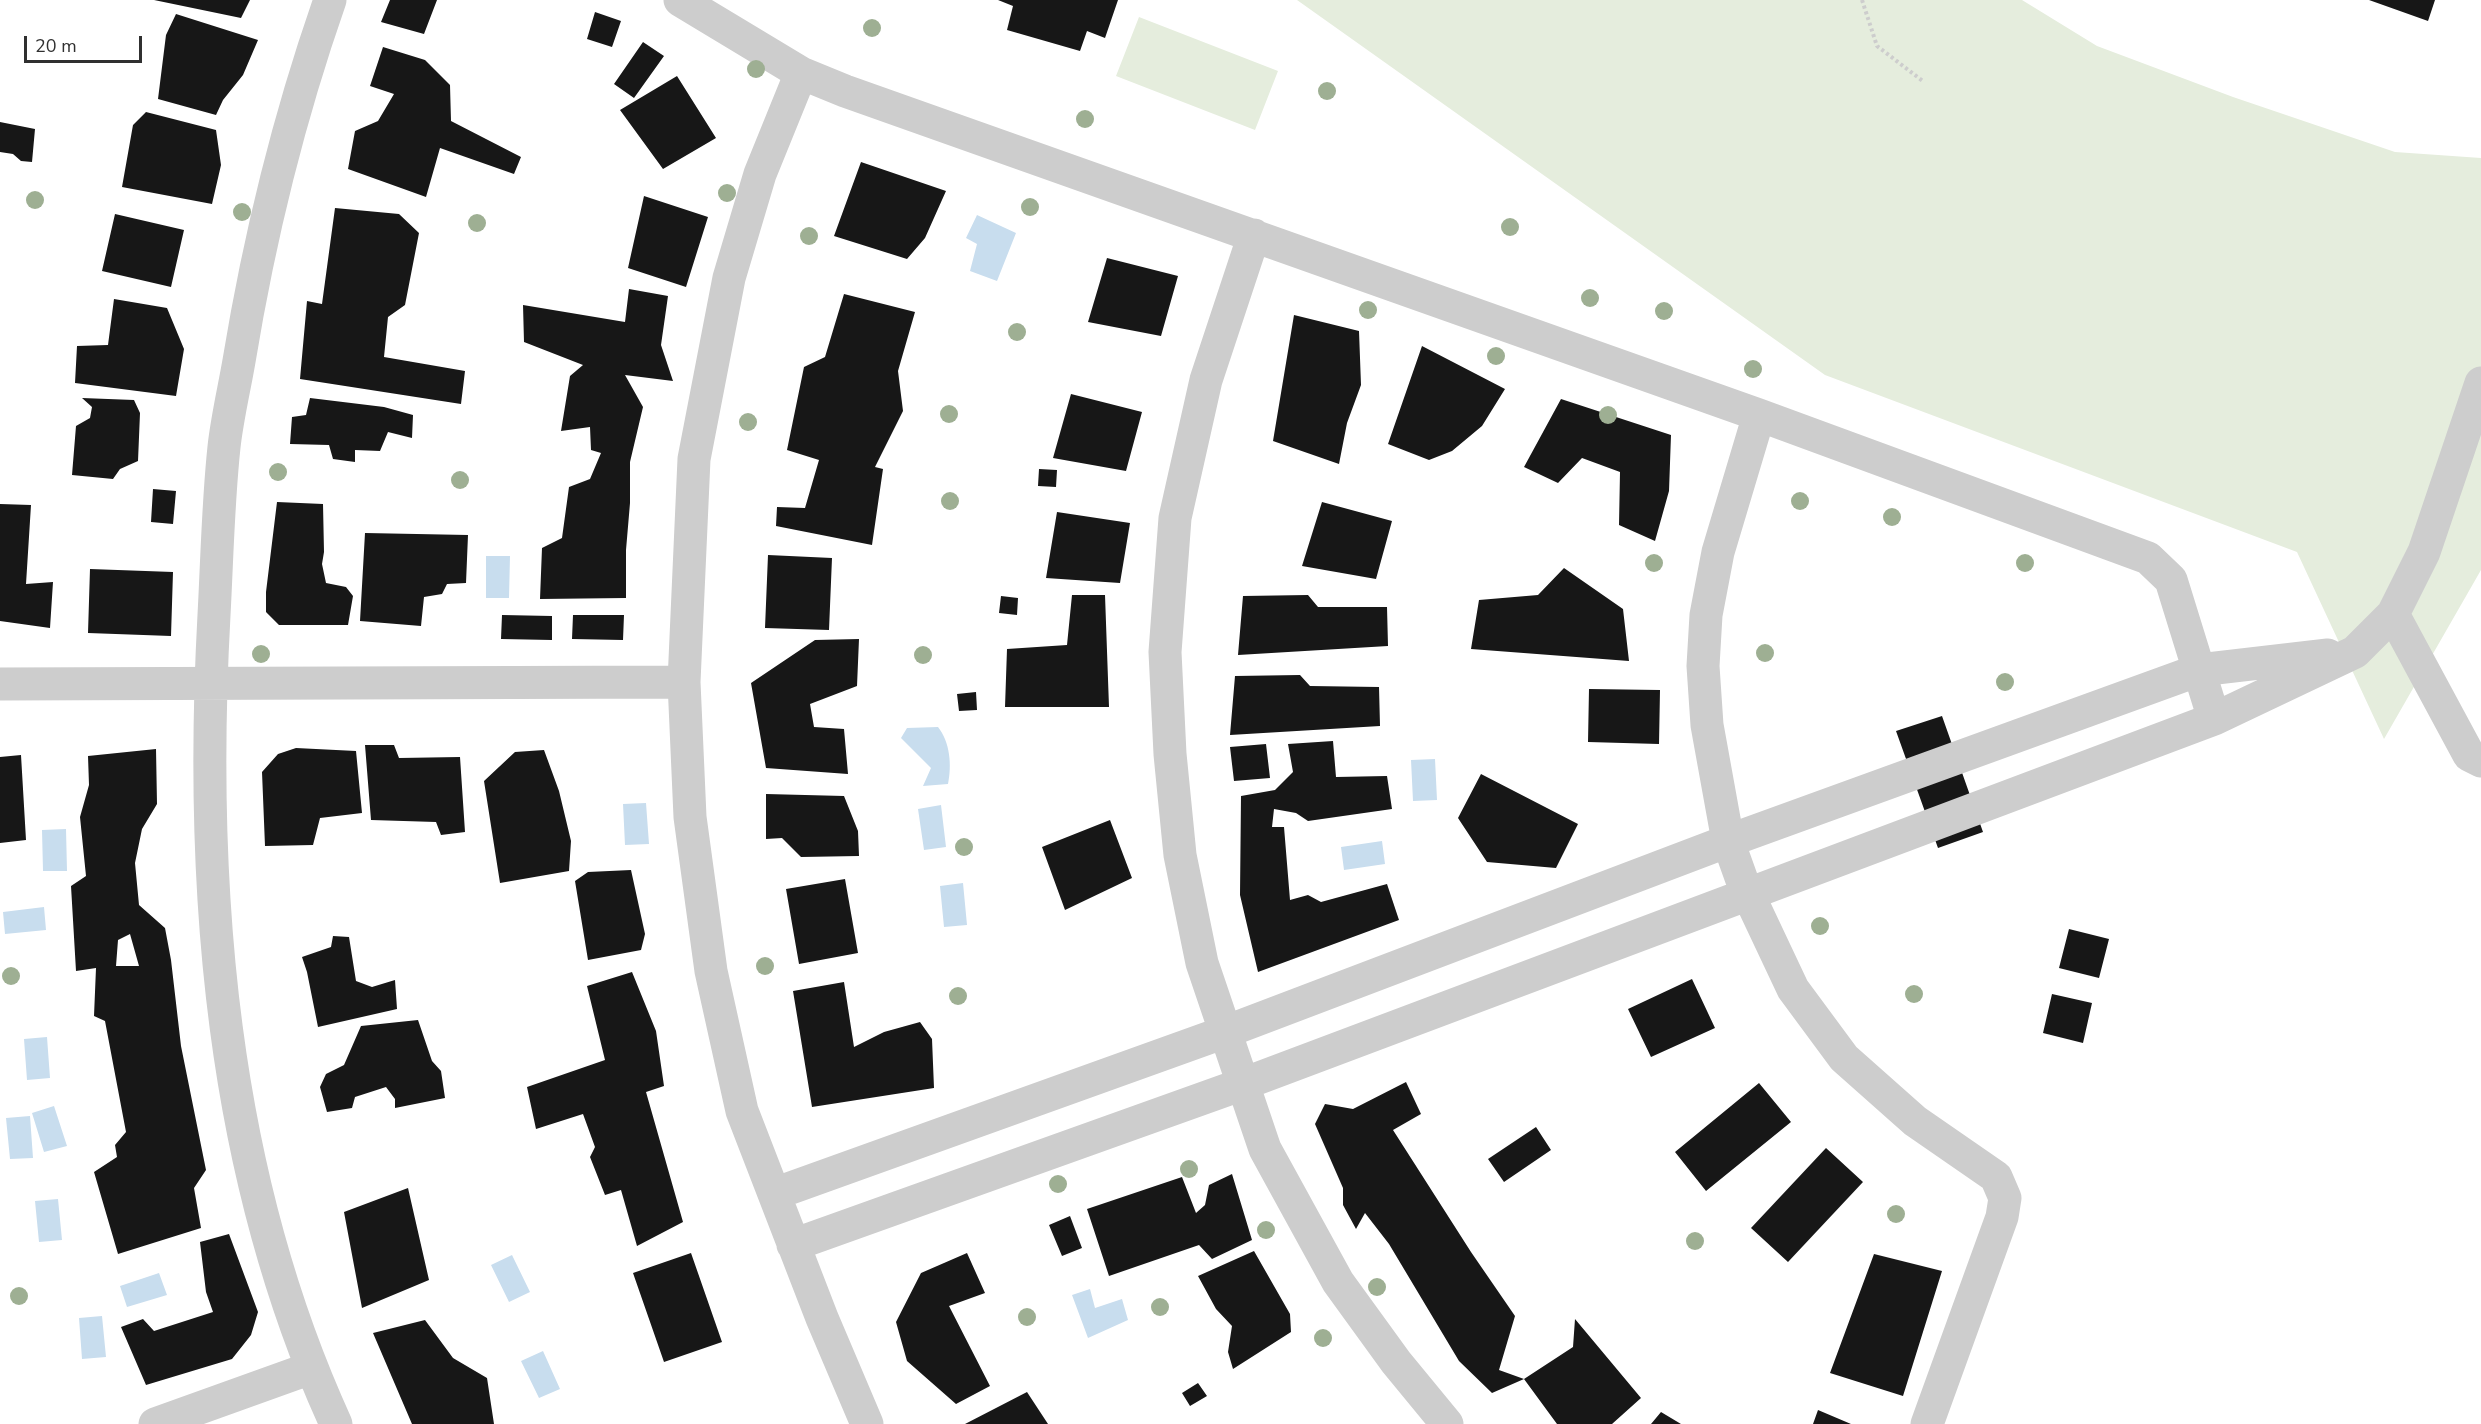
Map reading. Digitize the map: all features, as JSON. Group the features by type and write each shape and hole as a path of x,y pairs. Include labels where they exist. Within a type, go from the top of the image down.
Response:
{"street":[{"path":"330,0 306,72 250,291 224,448 210,682 209,838 228,1051 265,1226 311,1368 336,1424"},
{"path":"680,0 801,73 845,92 1759,415 2148,558 2171,580 2214,719"},
{"path":"801,73 760,174 729,278 694,459 684,682 690,817 711,971 742,1111 793,1245 867,1424"},
{"path":"1254,236 1206,380 1175,518 1165,652 1170,754 1180,855 1202,963 1265,1149 1338,1282 1396,1362 1447,1424"},
{"path":"793,1245 1244,1084 2214,719 2355,652 2393,614 2424,552 2481,383"},
{"path":"1759,415 1718,552 1706,615 1703,666 1707,725 1728,841 1743,883 1793,989 1844,1058 1915,1121 1996,1177 2004,1198 2002,1217 1927,1424"},
{"path":"2393,614 2469,755 2481,761"},
{"path":"774,1194 1226,1032 1728,841 2199,670 2355,652"},
{"path":"0,684 684,682"},
{"path":"155,1424 311,1368"}],"path":[{"path":"1862,0 1877,46 1924,81"}],"green space":[{"path":"1297,0 2022,0 2097,46 2233,97 2395,152 2481,158 2481,570 2384,739 2297,552 1825,375"},
{"path":"1139,17 1278,71 1255,130 1116,76"}],"water":[{"path":"977,215 1016,233 997,281 970,271 977,244 966,238"},
{"path":"486,556 510,556 509,598 486,598"},
{"path":"938,727 949,754 948,784 923,786 931,768 901,738 907,728"},
{"path":"1435,759 1437,800 1413,801 1411,760"},
{"path":"646,803 649,844 625,845 623,804"},
{"path":"941,805 946,847 924,850 918,809"},
{"path":"66,829 67,871 43,871 42,830"},
{"path":"1382,841 1385,864 1344,870 1341,847"},
{"path":"963,883 967,925 944,927 940,886"},
{"path":"44,907 46,930 5,934 3,912"},
{"path":"47,1037 50,1078 27,1080 24,1039"},
{"path":"54,1106 67,1146 44,1152 32,1113"},
{"path":"30,1116 33,1158 10,1159 6,1118"},
{"path":"58,1199 62,1240 39,1242 35,1201"},
{"path":"512,1255 530,1292 509,1302 491,1265"},
{"path":"159,1273 167,1295 127,1307 120,1286"},
{"path":"1090,1289 1095,1308 1122,1299 1128,1320 1088,1338 1072,1295"},
{"path":"102,1316 106,1357 82,1359 79,1318"},
{"path":"543,1351 560,1389 539,1398 521,1361"}],"building":[{"path":"154,0 250,0 241,18"},
{"path":"390,0 437,0 424,34 381,22"},
{"path":"998,0 1118,0 1105,38 1087,31 1080,51 1007,30 1013,6"},
{"path":"2369,0 2435,0 2428,21"},
{"path":"595,12 621,21 612,47 587,39"},
{"path":"176,14 258,40 243,75 223,100 216,115 158,99 166,35"},
{"path":"643,42 664,56 634,98 614,84"},
{"path":"383,47 425,60 450,85 451,121 521,157 514,174 440,148 426,197 348,169 355,131 378,121 394,94 370,86"},
{"path":"677,76 716,138 663,169 620,110"},
{"path":"146,112 216,130 221,165 212,204 122,187 133,125"},
{"path":"0,122 35,129 32,162 21,161 13,154 0,152"},
{"path":"861,162 946,191 925,238 907,259 834,236"},
{"path":"644,196 708,217 686,287 628,268"},
{"path":"335,208 399,214 419,233 405,305 388,317 384,357 465,371 461,404 300,379 307,301 322,304"},
{"path":"115,214 184,230 171,287 102,271"},
{"path":"1107,258 1178,276 1161,336 1088,322"},
{"path":"629,289 668,296 661,345 673,381 625,375 643,407 630,462 626,598 540,599 542,548 562,538 569,487 590,479 601,453 591,450 590,427 561,431 570,376 583,365 524,342 523,305 625,322"},
{"path":"844,294 915,312 898,371 903,411 875,467 883,469 872,545 776,526 777,507 805,508 819,460 787,450 804,367 825,357"},
{"path":"114,299 167,308 184,349 176,396 75,383 77,346 108,345"},
{"path":"1294,315 1359,331 1361,385 1347,423 1339,464 1273,441"},
{"path":"1422,346 1505,389 1482,426 1452,451 1429,460 1388,444"},
{"path":"1071,394 1142,412 1126,471 1053,458"},
{"path":"82,398 134,400 140,413 138,461 120,469 113,479 72,475 76,426 90,418 92,407"},
{"path":"310,398 384,407 413,415 412,438 388,432 380,451 355,450 355,462 333,459 329,445 290,444 292,417 306,415"},
{"path":"1561,399 1671,435 1669,491 1655,541 1619,525 1620,472 1582,458 1558,483 1524,467"},
{"path":"1039,469 1057,470 1056,487 1038,486"},
{"path":"153,489 176,491 173,524 151,522"},
{"path":"277,502 323,504 322,564 326,583 346,587 353,596 348,625 279,625 266,612 266,592"},
{"path":"1322,502 1392,521 1376,579 1302,566"},
{"path":"0,504 31,505 26,584 53,582 50,628 0,621"},
{"path":"1057,512 1130,523 1120,583 1046,578"},
{"path":"365,533 468,535 466,583 447,584 442,594 424,597 421,626 360,621"},
{"path":"768,555 832,558 829,630 765,628"},
{"path":"1564,568 1623,609 1629,661 1471,649 1479,600 1538,595"},
{"path":"90,569 173,572 171,636 88,633"},
{"path":"1072,595 1105,595 1109,707 1005,707 1007,649 1067,645"},
{"path":"1308,595 1318,607 1387,607 1388,646 1238,655 1243,596"},
{"path":"1001,596 1018,598 1017,615 999,613"},
{"path":"502,615 552,616 552,640 501,639"},
{"path":"573,615 624,615 623,640 572,639"},
{"path":"859,639 857,686 810,704 814,727 844,729 848,774 766,768 751,683 815,640"},
{"path":"1300,675 1310,686 1379,687 1380,726 1230,735 1235,676"},
{"path":"1589,689 1660,690 1659,744 1588,742"},
{"path":"976,692 977,710 959,711 957,694"},
{"path":"1942,716 1983,832 1938,848 1896,731"},
{"path":"1333,741 1336,777 1387,776 1392,809 1308,821 1296,813 1274,809 1272,827 1284,827 1290,900 1308,895 1321,902 1387,884 1399,920 1258,972 1240,895 1241,796 1275,790 1293,772 1288,744"},
{"path":"1266,744 1270,778 1234,781 1230,747"},
{"path":"365,745 394,745 399,758 460,757 465,832 441,835 436,822 371,820"},
{"path":"296,748 356,751 362,813 320,818 313,845 265,846 262,772 278,754"},
{"path":"156,749 157,804 142,829 135,863 139,905 165,928 181,1046 206,1170 194,1188 201,1228 118,1254 94,1172 117,1157 115,1145 126,1132 105,1021 94,1016 96,968 76,971 71,886 86,876 80,817 89,785 88,756","holes":["130,934 139,966 116,966 118,940"]},
{"path":"544,750 559,791 571,841 569,871 500,883 484,781 515,752"},
{"path":"21,755 26,840 0,843 0,757"},
{"path":"1481,774 1578,824 1556,868 1487,862 1458,818"},
{"path":"766,794 844,796 858,831 859,856 801,857 782,838 766,839"},
{"path":"1110,820 1132,878 1065,910 1042,847"},
{"path":"631,870 645,934 641,950 588,960 575,881 588,872"},
{"path":"845,879 858,953 799,964 786,889"},
{"path":"2069,929 2109,939 2099,978 2059,968"},
{"path":"333,936 349,937 356,981 372,987 395,980 397,1009 318,1027 302,957 331,947"},
{"path":"632,972 656,1031 664,1086 646,1092 683,1222 637,1246 621,1190 605,1195 590,1157 595,1147 583,1114 536,1129 527,1087 605,1060 587,986"},
{"path":"1692,979 1715,1028 1651,1057 1628,1009"},
{"path":"844,982 854,1047 884,1032 920,1022 932,1039 934,1088 812,1107 793,991"},
{"path":"2052,994 2092,1003 2083,1043 2043,1033"},
{"path":"418,1020 432,1061 441,1071 445,1098 395,1108 395,1099 386,1087 355,1097 352,1108 327,1112 320,1087 326,1074 344,1065 361,1026"},
{"path":"1406,1082 1421,1114 1393,1130 1515,1316 1499,1370 1524,1379 1492,1393 1459,1361 1389,1244 1365,1213 1356,1229 1343,1205 1343,1188 1315,1124 1325,1104 1353,1109"},
{"path":"1759,1083 1791,1122 1706,1191 1675,1152"},
{"path":"1536,1127 1551,1150 1504,1182 1488,1159"},
{"path":"1826,1148 1863,1182 1788,1262 1751,1228"},
{"path":"1232,1174 1252,1240 1212,1259 1199,1245 1109,1276 1087,1209 1182,1177 1196,1213 1205,1205 1209,1185"},
{"path":"408,1188 429,1280 362,1308 344,1212"},
{"path":"1070,1216 1082,1248 1062,1256 1049,1225"},
{"path":"229,1234 258,1312 251,1335 232,1359 146,1385 121,1327 143,1319 154,1331 213,1312 206,1292 200,1242"},
{"path":"1254,1251 1290,1314 1291,1332 1233,1369 1228,1352 1232,1326 1216,1309 1198,1276"},
{"path":"691,1253 722,1342 664,1362 633,1273"},
{"path":"967,1253 985,1293 949,1306 990,1386 956,1404 907,1361 896,1322 921,1273"},
{"path":"1874,1254 1942,1271 1903,1396 1830,1373"},
{"path":"1575,1319 1641,1398 1612,1424 1557,1424 1524,1379 1573,1347"},
{"path":"425,1320 453,1358 487,1378 494,1424 412,1424 373,1333"},
{"path":"1198,1383 1207,1396 1190,1406 1182,1393"},
{"path":"1027,1392 1048,1424 965,1424"},
{"path":"1818,1410 1851,1424 1813,1424"},
{"path":"1661,1412 1681,1424 1651,1424"}]}
